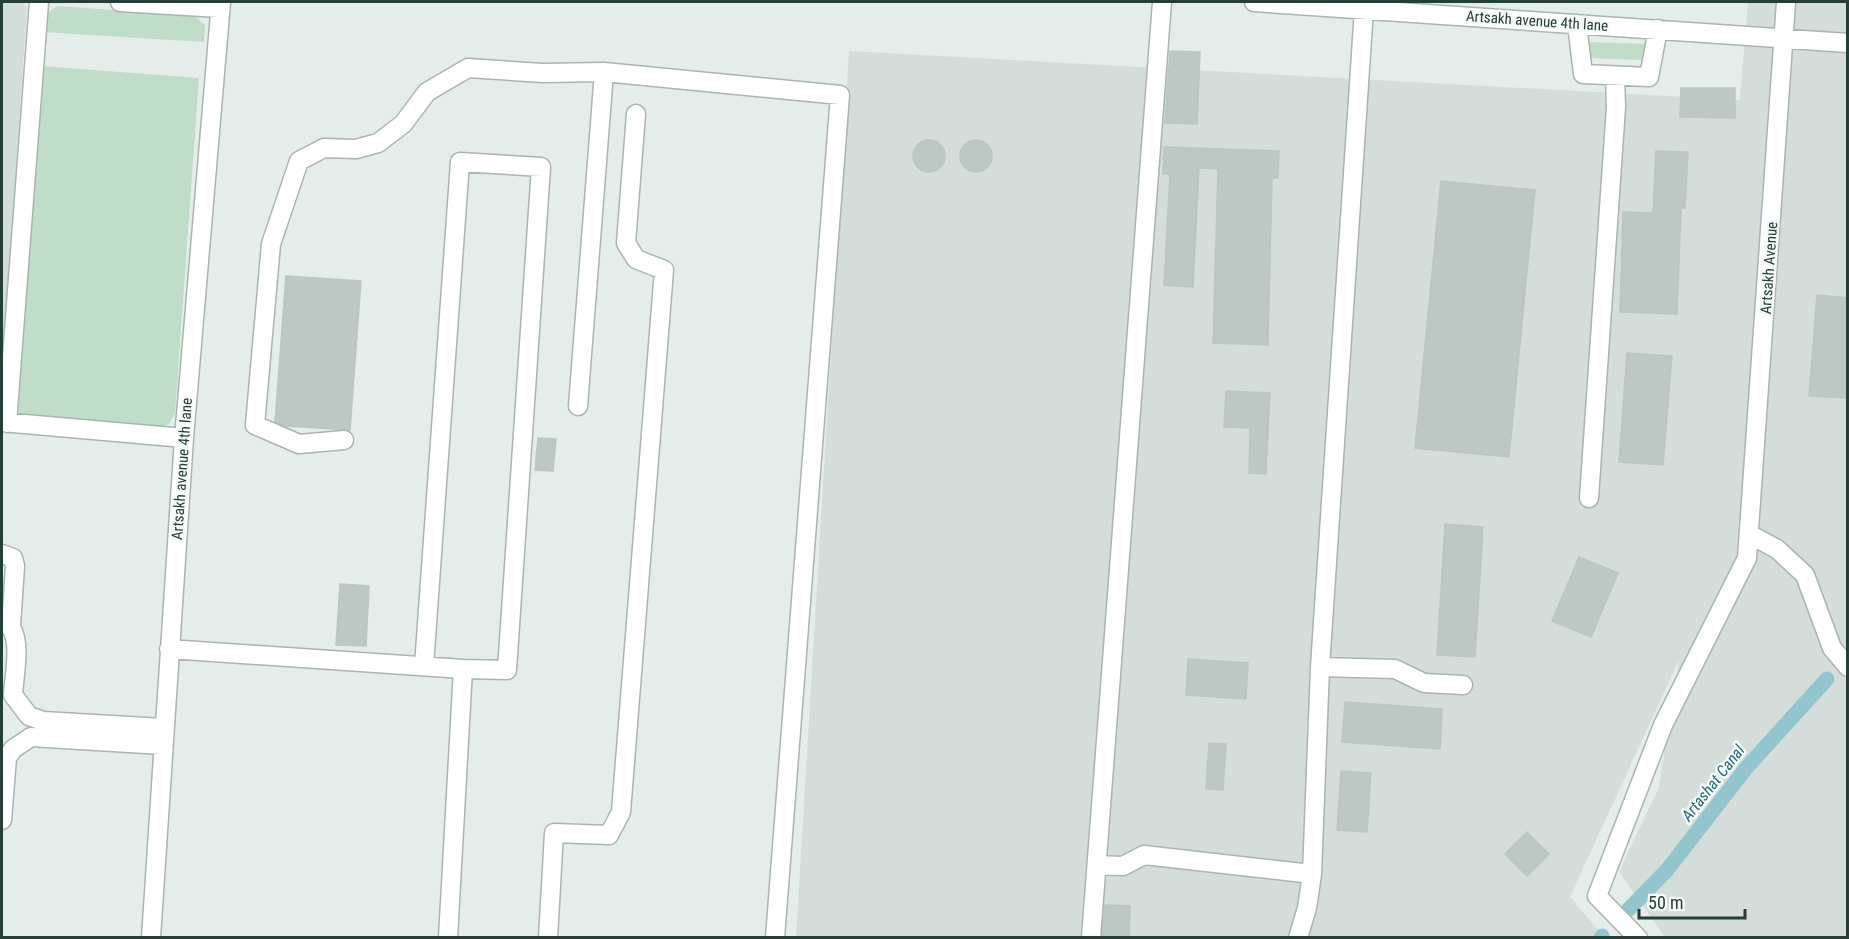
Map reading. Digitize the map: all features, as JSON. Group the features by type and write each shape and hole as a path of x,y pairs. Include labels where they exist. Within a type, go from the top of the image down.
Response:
{"street":[{"path":"39,2 4,423 184,438"},
{"path":"120,2 220,5"},
{"path":"1092,938 1162,2"},
{"name":"Artsakh avenue 4th lane","path":"1254,2 1848,44"},
{"name":"Artsakh Avenue","path":"1638,938 1597,896 1663,725 1747,558 1786,2"},
{"name":"Artsakh avenue 4th lane","path":"151,938 162,736 184,438 220,5"},
{"path":"1298,938 1307,908 1312,874 1320,667 1364,9"},
{"path":"1577,24 1583,74 1615,76 1649,77 1658,29"},
{"path":"344,440 299,444 255,425 271,244 299,161 324,148 356,149 378,144 403,124 428,92 468,68 542,73 604,72 840,95 775,938"},
{"path":"578,406 604,72"},
{"path":"1589,498 1616,107 1615,76"},
{"path":"548,938 554,833 609,836 621,812 664,270 636,259 626,243 636,114"},
{"path":"169,649 463,669 507,670 541,167 460,162 424,666"},
{"path":"1749,534 1777,549 1805,575 1832,648 1848,668"},
{"path":"2,554 14,558 15,566 6,622 16,639 13,695 29,716 43,721 162,736"},
{"path":"1320,667 1395,669 1424,683 1463,685"},
{"path":"448,938 463,669"},
{"path":"2,820 8,758 13,749 31,737 162,736"},
{"path":"1097,865 1124,866 1144,855 1312,874"}],"shaded area":[{"path":"2,2 22,2 27,8 2,365"},
{"path":"1748,2 1847,2 1847,937 1665,937 1619,872 1659,787 1679,660 1570,897 1604,937 796,938 849,51 1740,100"}],"green space":[{"path":"57,6 195,16 205,25 204,42 42,32 46,14"},
{"path":"1587,42 1647,44 1644,60 1589,58"},
{"path":"41,66 199,78 175,413 169,424 161,429 24,416 17,410 14,400"}],"building":[{"path":"1170,51 1200,52 1197,124 1165,123"},
{"path":"1681,88 1735,88 1735,118 1680,117"},
{"path":"929,140 940,145 945,156 940,167 929,172 918,167 913,156 918,145"},
{"path":"976,140 988,144 992,156 988,168 976,172 964,168 960,156 964,144"},
{"path":"1164,147 1279,151 1278,178 1272,178 1268,345 1213,343 1218,169 1199,168 1193,287 1164,285 1170,174 1163,174"},
{"path":"1656,151 1688,152 1685,208 1681,208 1677,314 1620,312 1623,212 1653,213"},
{"path":"1441,181 1535,190 1509,457 1415,448"},
{"path":"286,276 361,281 350,430 286,426 275,422"},
{"path":"1817,295 1848,298 1848,398 1809,396"},
{"path":"1627,353 1672,356 1663,465 1619,462"},
{"path":"1226,391 1270,393 1266,474 1249,473 1250,428 1224,427"},
{"path":"538,438 556,439 553,471 535,470"},
{"path":"1445,524 1483,527 1475,657 1437,655"},
{"path":"1579,557 1618,573 1591,637 1552,621"},
{"path":"340,584 369,586 366,646 336,645"},
{"path":"1188,659 1248,663 1246,699 1186,695"},
{"path":"1345,702 1442,709 1440,749 1342,742"},
{"path":"1209,743 1226,744 1223,790 1206,789"},
{"path":"1341,771 1371,773 1367,832 1337,830"},
{"path":"1527,832 1549,854 1527,876 1505,854"},
{"path":"1105,905 1130,906 1129,938 1102,938"}],"waterway":[{"name":"Artashat Canal","path":"1628,910 1667,870 1747,767 1827,679"}]}
